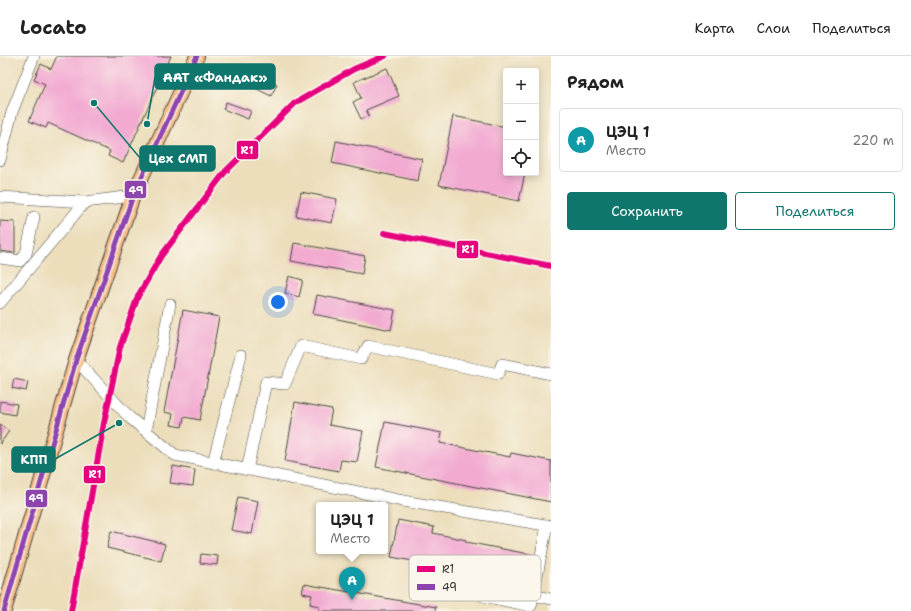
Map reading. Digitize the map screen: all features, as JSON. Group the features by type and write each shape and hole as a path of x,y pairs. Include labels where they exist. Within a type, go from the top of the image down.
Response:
{"main road":[{"path":"4,611 76,360 133,196 197,56"}],"street":[{"path":"0,160 12,112 34,56"},
{"path":"0,197 85,202 133,196"},
{"path":"0,303 85,202"},
{"path":"0,258 20,261 26,254 34,217"},
{"path":"146,431 170,304"},
{"path":"247,470 266,382 285,384 301,346 360,359 368,346 498,374 502,364 551,374"},
{"path":"213,463 241,355"},
{"path":"76,360 130,418 175,455 403,501 549,526 541,560"},
{"path":"541,597 551,599"},
{"path":"507,601 531,606 532,601"}],"building":[{"path":"57,56 171,56 123,163 108,156 110,151 48,123 46,128 29,121 45,84 34,79 41,64 51,69"},
{"path":"387,68 399,96 366,110 369,116 361,119 353,102 361,98 354,82"},
{"path":"251,71 277,84 271,96 245,83"},
{"path":"226,102 251,111 248,119 223,109"},
{"path":"453,116 503,126 503,176 524,176 519,201 439,185"},
{"path":"336,141 422,159 418,181 332,163"},
{"path":"301,192 337,199 332,223 296,216"},
{"path":"0,221 15,222 15,253 0,251"},
{"path":"294,243 365,256 362,274 291,261"},
{"path":"289,276 303,280 299,297 285,293"},
{"path":"317,295 395,310 391,330 313,314"},
{"path":"183,310 219,317 200,420 184,417 182,427 171,425 173,414 164,412"},
{"path":"14,379 28,382 26,391 12,388"},
{"path":"0,401 17,404 15,415 0,412"},
{"path":"295,402 332,409 329,425 363,431 357,462 341,460 339,471 285,461"},
{"path":"385,422 442,433 440,443 510,457 511,453 551,461 551,502 376,467"},
{"path":"0,425 9,431 0,444"},
{"path":"173,466 195,470 193,486 170,483"},
{"path":"238,497 258,501 252,534 231,530"},
{"path":"398,520 434,527 433,533 466,540 466,542 534,555 409,555 409,560 391,557"},
{"path":"111,531 165,544 161,561 107,548"},
{"path":"201,554 218,556 217,565 200,563"},
{"path":"304,584 436,607 435,611 319,611 319,606 310,604 312,595 302,593"}],"transit line":[{"name":"49","path":"4,611 76,360 133,196 197,56"},
{"name":"R1","path":"71,611 104,423 120,347 138,296 161,256 225,172 295,103 354,69 385,56"},
{"name":"R1","path":"384,233 551,266"}],"place":[{"name":"Цех СМП","path":"94,103"},
{"name":"ААТ «Фандак»","path":"147,124"},
{"name":"КПП","path":"119,423"},
{"name":"ЦЭЦ 1","path":"352,600"}]}
